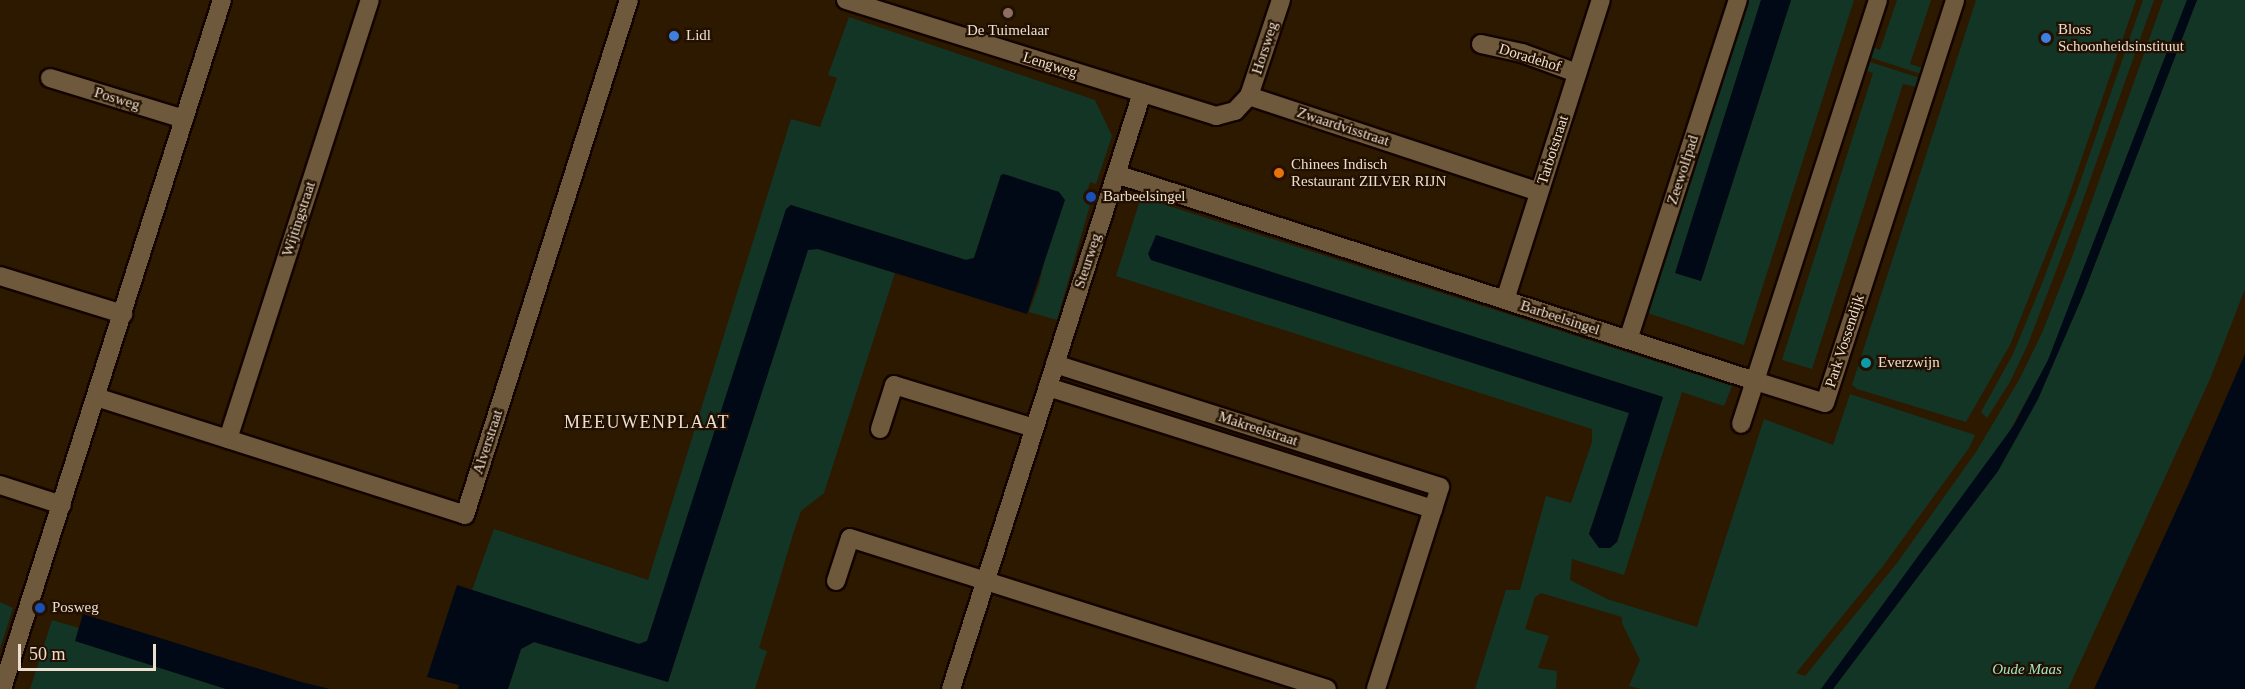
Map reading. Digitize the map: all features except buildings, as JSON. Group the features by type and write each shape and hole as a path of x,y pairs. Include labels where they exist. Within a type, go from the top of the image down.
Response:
{"street":[{"path":"2,689 222,0"},
{"name":"Wijtingstraat","path":"228,439 370,0"},
{"name":"Alverstraat","path":"96,396 465,515 628,0"},
{"name":"Lengweg","path":"846,0 1216,116 1236,111 1250,96"},
{"name":"Horsweg","path":"1250,96 1281,0"},
{"name":"Tarbotstraat","path":"1505,300 1600,0"},
{"name":"Zeewolfpad","path":"1628,340 1738,0"},
{"path":"1741,424 1878,0"},
{"name":"Park Vossendijk","path":"1755,381 1825,403 1955,0"},
{"name":"Doradehof","path":"1481,44 1522,53 1577,74"},
{"name":"Posweg","path":"50,78 184,119"},
{"name":"Steurweg","path":"951,689 1142,93"},
{"name":"Zwaardvisstraat","path":"1250,96 1539,192"},
{"name":"Barbeelsingel","path":"1116,174 1755,381"},
{"path":"0,276 123,314"},
{"name":"Makreelstraat","path":"1055,364 1440,487 1376,689"},
{"path":"880,429 894,385 1034,428"},
{"name":"Makreelstraat","path":"1048,387 1433,509"},
{"path":"0,485 62,505"},
{"path":"836,581 850,538 1327,689"}],"green space":[{"path":"1744,0 1761,0 1676,273 1701,281 1791,0 1854,0 1744,345 1645,312"},
{"path":"1897,0 1931,0 1910,64 1923,68 1921,74 1866,56 1870,46 1880,50"},
{"path":"1976,0 2136,0 2066,204 2010,345 1966,422 1857,389 1852,385"},
{"path":"2143,0 2154,0 2079,211 2028,344 2010,382 1987,418 1981,412 2013,354 2041,286 2079,185"},
{"path":"2163,0 2187,0 2048,361 2002,445 1821,689 1641,689 1629,686 1640,660 1622,623 1622,617 1541,593 1535,597 1525,629 1549,636 1538,668 1557,671 1556,689 1475,689 1506,590 1520,590 1546,496 1571,503 1592,442 1592,429 1116,276 1141,197 1732,386 1724,406 1682,392 1624,575 1572,559 1570,580 1607,599 1697,627 1764,419 1833,445 1850,394 1975,435 1969,448 1883,566 1796,673 1805,676 1897,563 1976,452 2019,380 2042,333 2072,257","holes":["1156,235 1663,397 1617,542 1589,534 1629,413 1151,260"]},
{"name":"Oude Maas","path":"2197,0 2245,0 2245,289 2210,379 2068,689 1833,689 1998,471 2038,399 2083,295"},
{"path":"849,17 1095,100 1112,136 1096,184 1090,182 1086,196 1092,198 1057,320 1029,312 1039,285 1059,192 1001,175 974,258 966,260 790,205 647,641 639,644 472,590 494,529 648,580 791,119 820,127 837,78 828,75"},
{"path":"1864,60 1920,78 1917,87 1903,84 1812,369 1782,360 1873,73 1861,69"},
{"path":"808,249 818,249 895,273 824,493 801,511 794,531 759,648 767,651 755,689 508,689 521,649 534,642 668,682"},
{"path":"0,602 13,608 0,649"},
{"path":"52,620 79,628 76,641 226,689 30,689"}],"shaded area":[{"path":"1761,0 1791,0 1701,281 1675,273"},
{"path":"2187,0 2197,0 2083,295 2038,399 1998,471 1833,689 1821,689 2014,425 2048,360"},
{"path":"1004,174 1059,192 1065,200 1027,314 818,249 808,250 668,682 534,642 521,649 508,689 458,689 459,685 427,677 457,585 639,644 647,641 786,209 791,205 966,260 974,258 1001,175"},
{"path":"1156,235 1663,397 1617,542 1610,548 1599,548 1589,534 1629,413 1151,260 1148,254"},
{"path":"2245,354 2245,689 2094,689 2188,485"},
{"path":"83,614 330,689 226,689 75,641"}],"place":[{"name":"De Tuimelaar","path":"1008,13"},
{"name":"Lidl","path":"674,36"},
{"name":"Bloss Schoonheidsinstituut","path":"2046,38"},
{"name":"Chinees Indisch Restaurant ZILVER RIJN","path":"1279,173"},
{"name":"Barbeelsingel","path":"1091,197"},
{"name":"Everzwijn","path":"1866,363"},
{"name":"Posweg","path":"40,608"}],"district":[{"name":"MEEUWENPLAAT","path":"647,422"}]}
